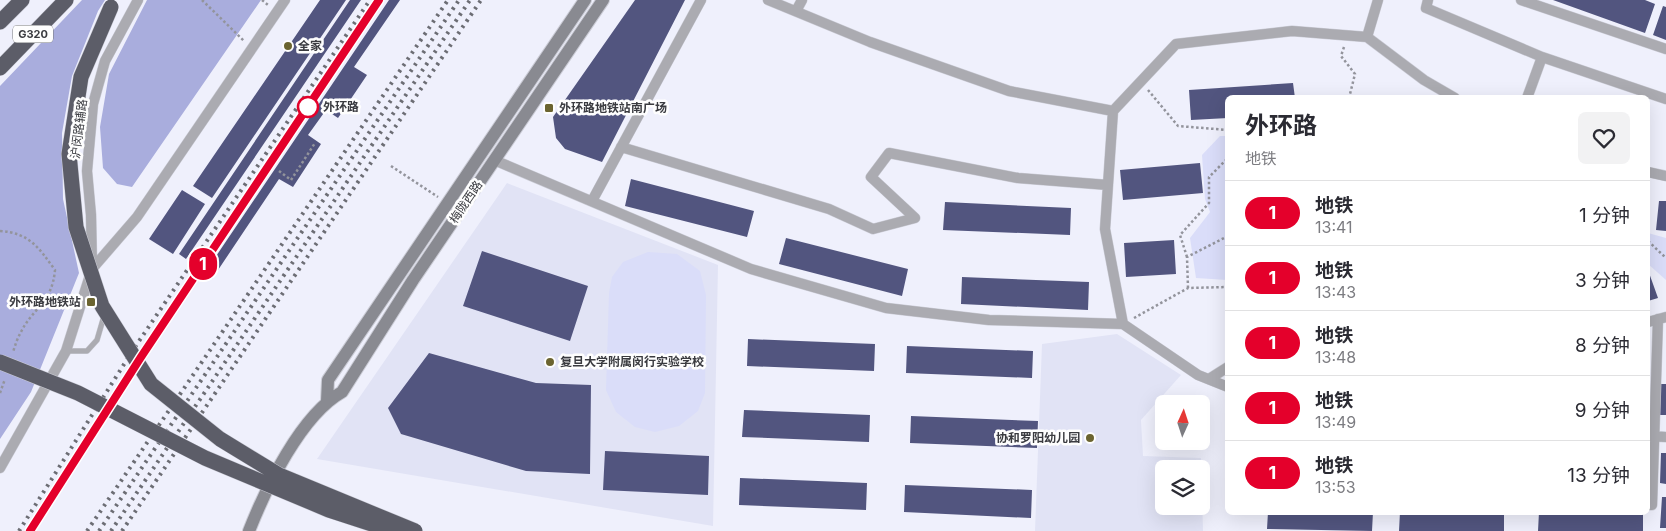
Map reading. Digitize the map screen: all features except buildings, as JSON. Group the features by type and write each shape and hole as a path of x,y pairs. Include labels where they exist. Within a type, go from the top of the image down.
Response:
{"highway":[{"path":"0,22 22,0"},
{"name":"G320","path":"0,68 66,0"},
{"path":"114,4 82,76 69,154 76,227 102,306 151,384 220,439 279,475 415,531"},
{"path":"6,360 78,393 205,458 329,510 393,531"}],"street":[{"name":"沪闵路辅路","path":"92,269 92,215 87,170 93,104 105,61 138,0"},
{"path":"0,468 66,351 92,269 137,217 285,0"},
{"name":"梅陇西路","path":"327,401 328,380 585,0"},
{"name":"梅陇西路","path":"249,531 271,481 285,457 327,401 342,392 413,280 603,0"},
{"path":"592,202 701,0"},
{"path":"768,0 870,42 1008,91 1114,111"},
{"path":"796,11 802,0"},
{"path":"1367,37 1378,0"},
{"path":"1428,0 1426,8 1542,57 1666,99"},
{"path":"1521,0 1666,49"},
{"path":"1123,324 1105,229 1114,111 1176,44 1292,31 1367,37 1424,80 1449,95"},
{"path":"1528,95 1542,57"},
{"path":"622,146 828,209 873,229 915,218 870,177 889,153 1018,178 1108,185"},
{"path":"494,160 751,269 886,308 989,320 1123,324 1198,375 1225,386"},
{"path":"1650,172 1666,176"},
{"path":"1650,505 1652,505 1651,436 1661,355 1662,318"},
{"path":"1209,380 1225,369"},
{"path":"1651,436 1666,437"}],"lane":[{"path":"92,269 103,284"},
{"path":"66,351 87,351 97,340 107,306 104,291"}],"path":[{"path":"202,0 251,49"},
{"path":"1347,36 1341,56 1355,74 1350,95"},
{"path":"1141,81 1178,126 1225,130"},
{"path":"279,171 291,180 315,143"},
{"path":"1188,288 1187,257 1180,235 1209,203 1209,177 1225,161"},
{"path":"392,166 448,204"},
{"path":"0,231 16,232 38,247 55,270 54,280 44,304 20,333 6,360"},
{"path":"1187,257 1225,238"},
{"path":"1650,243 1666,258"},
{"path":"1123,324 1188,288 1225,286"},
{"path":"0,393 6,376"}],"shaded area":[{"path":"82,0 105,0 98,11 72,76 62,133 63,199 79,273 31,392 0,439 0,86"},
{"path":"147,0 261,0 132,187 117,184 103,168 100,127 109,74"},
{"path":"1220,136 1225,136 1225,280 1196,278 1190,238 1210,212 1205,199 1202,155"},
{"name":"复旦大学附属闵行实验学校","path":"507,183 718,265 713,526 317,459"},
{"path":"1650,234 1666,238 1666,280 1650,266"},
{"path":"648,252 677,254 700,271 706,295 705,393 698,411 679,426 655,432 635,427 616,412 606,390 609,293 612,277 623,262"},
{"name":"协和罗阳幼儿园","path":"1117,334 1181,375 1163,395 1155,395 1155,404 1141,420 1143,456 1201,458 1201,460 1155,460 1155,515 1203,515 1203,531 1035,531 1042,344"}],"railway":[{"path":"19,531 133,350 370,0"},
{"path":"30,531 141,357 379,0"},
{"path":"87,531 448,0"},
{"path":"99,531 459,0"},
{"path":"111,531 470,0"},
{"path":"122,531 481,0"}],"metro line":[{"name":"1","path":"30,531 141,357 379,0"}],"place":[{"name":"全家","path":"288,46"},
{"name":"外环路","path":"308,107"},
{"name":"外环路地铁站南广场","path":"549,108"},
{"name":"外环路地铁站","path":"91,302"},
{"name":"复旦大学附属闵行实验学校","path":"550,362"},
{"name":"协和罗阳幼儿园","path":"1090,438"}]}
